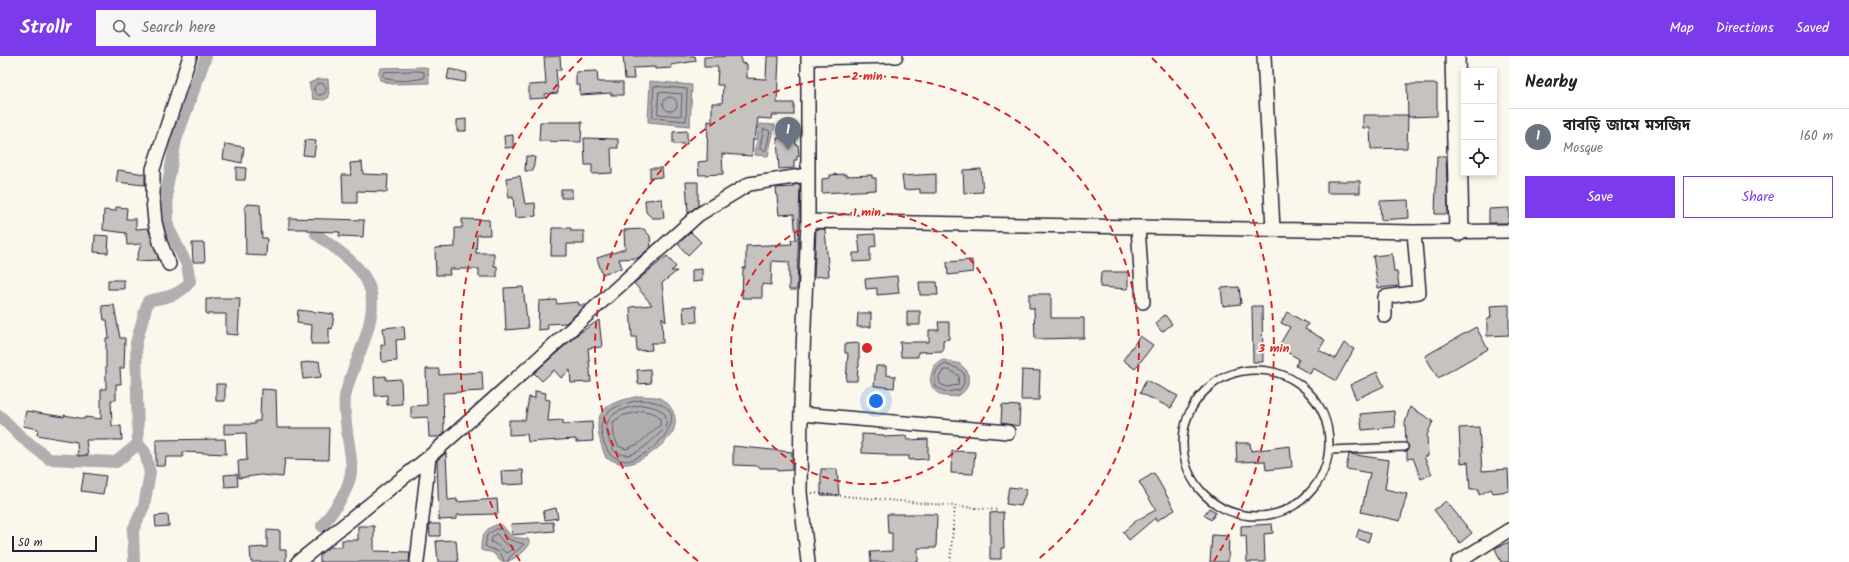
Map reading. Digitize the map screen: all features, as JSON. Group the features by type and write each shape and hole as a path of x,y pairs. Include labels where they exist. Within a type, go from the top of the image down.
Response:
{"street":[{"path":"169,264 160,242 155,222 153,170 190,56"},
{"path":"808,562 800,492 801,414 808,221 808,57 896,56"},
{"path":"1264,56 1273,229"},
{"path":"1455,56 1460,231"},
{"path":"298,562 429,456 698,215 750,184 807,175"},
{"path":"808,221 1414,232 1509,231"},
{"path":"1138,227 1143,302"},
{"path":"1385,316 1385,297 1419,292 1414,232"},
{"path":"801,414 1008,432"},
{"path":"417,562 429,456"},
{"path":"1458,562 1509,530"}],"lane":[{"path":"1264,370 1275,372 1296,381 1313,396 1322,411 1328,427 1330,450 1324,472 1315,487 1303,499 1294,506 1272,514 1249,516 1227,510 1208,498 1200,489 1190,475 1184,459 1183,436 1185,424 1194,403 1210,386 1224,377 1241,371 1264,370"},
{"path":"1330,450 1404,447"}],"path":[{"path":"800,492 998,510"},
{"path":"950,562 954,506"}],"water":[{"path":"425,67 428,69 429,83 392,84 380,80 379,77 381,68"},
{"path":"319,79 328,79 329,97 324,100 313,99 309,83"},
{"path":"650,81 692,85 690,126 648,122"},
{"path":"759,124 775,125 768,156 755,155"},
{"path":"944,360 960,364 967,371 968,383 965,391 958,395 950,397 941,395 934,390 931,382 932,372 936,364"},
{"path":"641,396 660,398 668,404 675,417 675,426 673,431 665,442 658,448 636,462 623,464 606,458 598,432 598,422 601,414 606,408 614,403"},
{"path":"496,525 502,525 512,537 528,539 530,543 522,553 506,562 502,562 493,553 481,550 484,534 488,529"}],"building":[{"path":"560,56 561,70 556,70 558,93 545,94 545,98 529,99 529,85 546,84 544,57"},
{"path":"623,56 695,56 696,61 671,65 672,68 633,68 634,79 625,79"},
{"path":"741,56 741,63 747,64 747,78 766,79 767,56 779,56 777,103 794,103 794,115 772,115 771,119 758,118 755,139 753,139 752,156 722,154 723,174 699,175 698,162 707,161 708,121 712,122 712,103 722,103 723,85 717,85 718,67 704,67 704,57"},
{"path":"449,69 467,73 465,82 447,79"},
{"path":"597,71 598,82 623,82 623,95 611,95 611,93 580,95 580,85 576,85 576,72"},
{"path":"1407,84 1437,84 1437,116 1408,117"},
{"path":"1363,115 1408,115 1407,148 1371,149 1370,128 1363,128"},
{"path":"466,119 466,131 457,131 457,120"},
{"path":"540,122 582,122 581,142 539,141"},
{"path":"687,131 687,144 673,144 673,132"},
{"path":"513,135 513,147 505,148 504,136"},
{"path":"795,137 796,145 798,145 799,156 797,156 797,160 794,160 794,168 779,169 777,138"},
{"path":"584,138 618,139 618,148 611,148 612,173 592,174 592,165 585,165"},
{"path":"305,140 316,141 314,156 303,155"},
{"path":"225,144 244,147 242,163 223,159"},
{"path":"526,156 535,157 533,171 525,171"},
{"path":"1437,156 1446,156 1448,214 1435,214"},
{"path":"362,162 363,174 388,175 387,192 357,191 357,203 343,203 342,175 351,175 350,163"},
{"path":"236,167 246,168 245,180 236,180"},
{"path":"650,168 662,168 663,177 650,178"},
{"path":"981,169 983,192 964,193 963,170"},
{"path":"118,170 145,174 145,185 116,182"},
{"path":"846,174 846,176 872,175 872,178 876,178 876,190 822,193 822,179 830,178 830,175"},
{"path":"936,174 936,193 920,193 920,189 904,190 902,176"},
{"path":"520,176 525,204 535,203 536,216 515,218 513,197 509,198 506,178"},
{"path":"1327,181 1360,181 1360,193 1327,193"},
{"path":"686,182 698,182 699,205 688,213"},
{"path":"800,184 797,290 789,290 789,262 772,261 771,285 762,284 762,298 742,298 743,268 746,268 746,246 792,244 791,240 796,240 794,214 779,215 776,188 793,187 793,185"},
{"path":"561,189 572,189 572,198 561,198"},
{"path":"662,199 664,218 652,218 646,212 645,200"},
{"path":"1408,200 1409,218 1381,220 1380,201"},
{"path":"248,204 260,205 262,238 267,238 266,256 246,255 245,206"},
{"path":"116,207 127,208 126,219 136,219 136,229 148,228 159,260 136,261 141,244 127,245 126,233 103,230 104,210 116,211"},
{"path":"1509,208 1509,223 1489,223 1489,209"},
{"path":"289,218 364,220 363,237 339,236 340,232 289,229"},
{"path":"462,219 489,220 490,235 477,235 476,253 494,253 494,266 497,266 497,277 479,277 479,269 449,269 450,275 436,275 435,248 455,247 455,228 462,228"},
{"path":"552,228 571,228 571,231 584,231 584,244 567,244 567,256 551,256"},
{"path":"644,229 650,236 651,247 638,258 619,259 622,268 602,274 597,258 625,249 624,230"},
{"path":"816,229 825,229 829,276 814,277"},
{"path":"691,232 701,242 688,255 678,244"},
{"path":"875,234 876,246 870,247 870,261 853,262 853,253 860,253 858,235"},
{"path":"95,235 109,236 108,253 94,252"},
{"path":"192,243 204,243 205,262 193,262"},
{"path":"1392,254 1394,272 1397,272 1399,286 1378,288 1373,256"},
{"path":"667,256 676,267 671,271 677,271 662,283 666,322 662,317 663,343 651,343 652,350 637,351 636,337 632,337 630,307 652,305 634,283"},
{"path":"972,260 973,272 948,275 947,262"},
{"path":"702,269 702,281 692,282 692,270"},
{"path":"1101,272 1128,272 1128,289 1100,287"},
{"path":"897,276 899,293 877,295 877,288 866,289 865,279"},
{"path":"108,280 124,280 124,289 108,289"},
{"path":"919,282 937,282 938,295 920,295"},
{"path":"523,287 528,328 506,330 504,288"},
{"path":"1239,287 1241,304 1223,306 1221,288"},
{"path":"1029,294 1051,294 1051,318 1084,318 1084,338 1035,339 1034,308 1029,308"},
{"path":"240,298 238,335 226,334 226,314 206,314 206,299"},
{"path":"556,300 557,304 578,302 579,305 586,305 566,323 547,324 548,329 538,330 539,301"},
{"path":"114,305 120,338 125,338 124,368 120,368 121,384 116,384 116,400 111,400 112,426 121,426 122,440 86,440 88,455 78,456 77,442 37,435 38,429 23,426 26,411 64,417 64,415 85,419 85,417 101,419 101,389 106,389 106,338 109,338 107,320 104,320 102,306"},
{"path":"1509,305 1509,335 1487,336 1487,320 1491,317 1490,306"},
{"path":"696,306 697,322 684,323 683,307"},
{"path":"1252,306 1262,306 1263,362 1253,362"},
{"path":"298,310 334,314 332,329 329,328 329,344 311,344 312,325 297,323"},
{"path":"907,311 920,311 920,325 907,325"},
{"path":"1287,312 1308,324 1305,329 1325,340 1319,350 1335,359 1344,343 1354,349 1336,381 1313,368 1310,374 1296,366 1299,359 1278,347 1290,327 1281,323"},
{"path":"858,313 871,313 871,327 857,327"},
{"path":"1165,315 1172,324 1162,332 1155,323"},
{"path":"599,320 602,347 588,348 591,382 571,383 570,370 561,378 554,370 542,381 534,373 578,334"},
{"path":"938,322 949,322 949,339 943,340 943,351 918,352 918,357 901,357 900,342 929,342 929,330 939,330"},
{"path":"404,326 405,339 396,340 397,361 382,362 381,345 385,345 383,328"},
{"path":"1476,327 1488,349 1438,378 1425,356"},
{"path":"1140,336 1153,345 1135,369 1123,360"},
{"path":"859,343 859,367 857,381 846,381 848,353 845,353 845,344"},
{"path":"319,361 321,377 303,379 301,363"},
{"path":"876,366 886,366 886,375 895,376 894,388 874,386"},
{"path":"426,369 439,369 439,375 482,372 483,391 443,393 444,433 440,437 429,437 428,417 411,418 411,406 427,405"},
{"path":"650,369 651,383 638,384 637,370"},
{"path":"1022,370 1040,371 1039,400 1021,400"},
{"path":"1377,372 1384,386 1356,399 1350,385"},
{"path":"386,376 386,380 401,379 402,404 387,405 387,395 375,396 374,377"},
{"path":"1146,380 1178,396 1171,408 1140,393"},
{"path":"216,384 225,384 225,401 216,401"},
{"path":"261,389 276,390 277,428 329,428 328,460 285,459 283,477 261,475 239,478 238,461 247,460 246,433 224,434 224,424 255,424 255,421 260,421"},
{"path":"535,391 546,393 545,399 550,400 548,421 563,420 563,424 592,422 593,441 576,442 576,439 528,442 527,434 509,435 509,420 525,420 529,397 535,398"},
{"path":"1002,405 1020,406 1019,426 1001,423"},
{"path":"1410,407 1433,421 1427,435 1428,456 1424,457 1432,474 1421,479 1413,458 1407,459 1407,451 1409,446 1406,443 1405,423"},
{"path":"1394,411 1395,427 1362,430 1360,414"},
{"path":"1479,427 1482,471 1508,469 1509,491 1493,493 1491,489 1479,495 1479,489 1470,489 1468,462 1461,463 1459,428"},
{"path":"862,434 884,435 884,437 906,436 907,440 928,439 928,459 909,460 909,456 886,456 886,454 862,453"},
{"path":"225,439 226,454 183,452 183,457 166,457 165,466 156,466 156,440"},
{"path":"1236,443 1250,443 1251,451 1290,446 1292,467 1266,470 1265,461 1237,462"},
{"path":"733,446 792,452 792,470 777,471 777,468 759,468 759,466 733,465"},
{"path":"952,451 975,452 973,474 951,473"},
{"path":"446,453 448,500 457,499 457,502 497,499 498,514 457,515 457,519 439,520 437,460"},
{"path":"1349,454 1389,460 1385,489 1407,494 1400,521 1361,512 1370,473 1346,469"},
{"path":"821,469 837,469 839,495 821,495"},
{"path":"523,470 524,484 502,485 501,471"},
{"path":"84,473 106,476 103,494 81,491"},
{"path":"1154,473 1175,510 1156,521 1155,518 1129,540 1123,532 1137,520 1156,510 1139,482"},
{"path":"237,474 238,486 225,487 224,475"},
{"path":"1009,487 1027,489 1021,506 1006,504"},
{"path":"1446,501 1472,533 1460,543 1434,510"},
{"path":"556,508 558,518 545,520 543,511"},
{"path":"1209,508 1216,512 1211,520 1204,515"},
{"path":"1003,512 1004,548 1001,548 1001,559 990,559 990,513"},
{"path":"887,514 937,514 936,548 918,548 918,562 871,562 870,552 892,551 892,533 888,533"},
{"path":"168,515 169,526 156,527 155,516"},
{"path":"553,522 554,531 512,535 511,524"},
{"path":"429,524 440,524 440,536 430,536"},
{"path":"1272,524 1273,533 1264,534 1265,562 1247,562 1246,535 1241,536 1241,526"},
{"path":"358,526 374,526 374,551 410,552 409,562 320,562 320,554 329,547 342,547 342,540 358,540"},
{"path":"1359,529 1371,533 1368,542 1356,538"},
{"path":"267,530 280,531 280,550 286,550 286,562 251,562 250,548 267,547"},
{"path":"1212,535 1229,536 1228,562 1210,562"},
{"path":"456,540 458,562 438,562 436,541"},
{"path":"1509,542 1509,562 1501,562 1495,548"}],"waterway":[{"path":"0,416 20,436 49,459 116,462 138,444 136,343 148,301 177,293 190,281 187,265 168,227 167,188 176,140 206,56"},
{"path":"316,234 347,258 358,269 366,280 371,293 372,307 369,325 345,396 345,420 351,460 350,478 343,496 322,526"},
{"path":"134,562 133,530 144,506 150,473 145,452 138,444"}],"place":[{"name":"বাবড়ি জামে মসজিদ","path":"788,150"}]}
